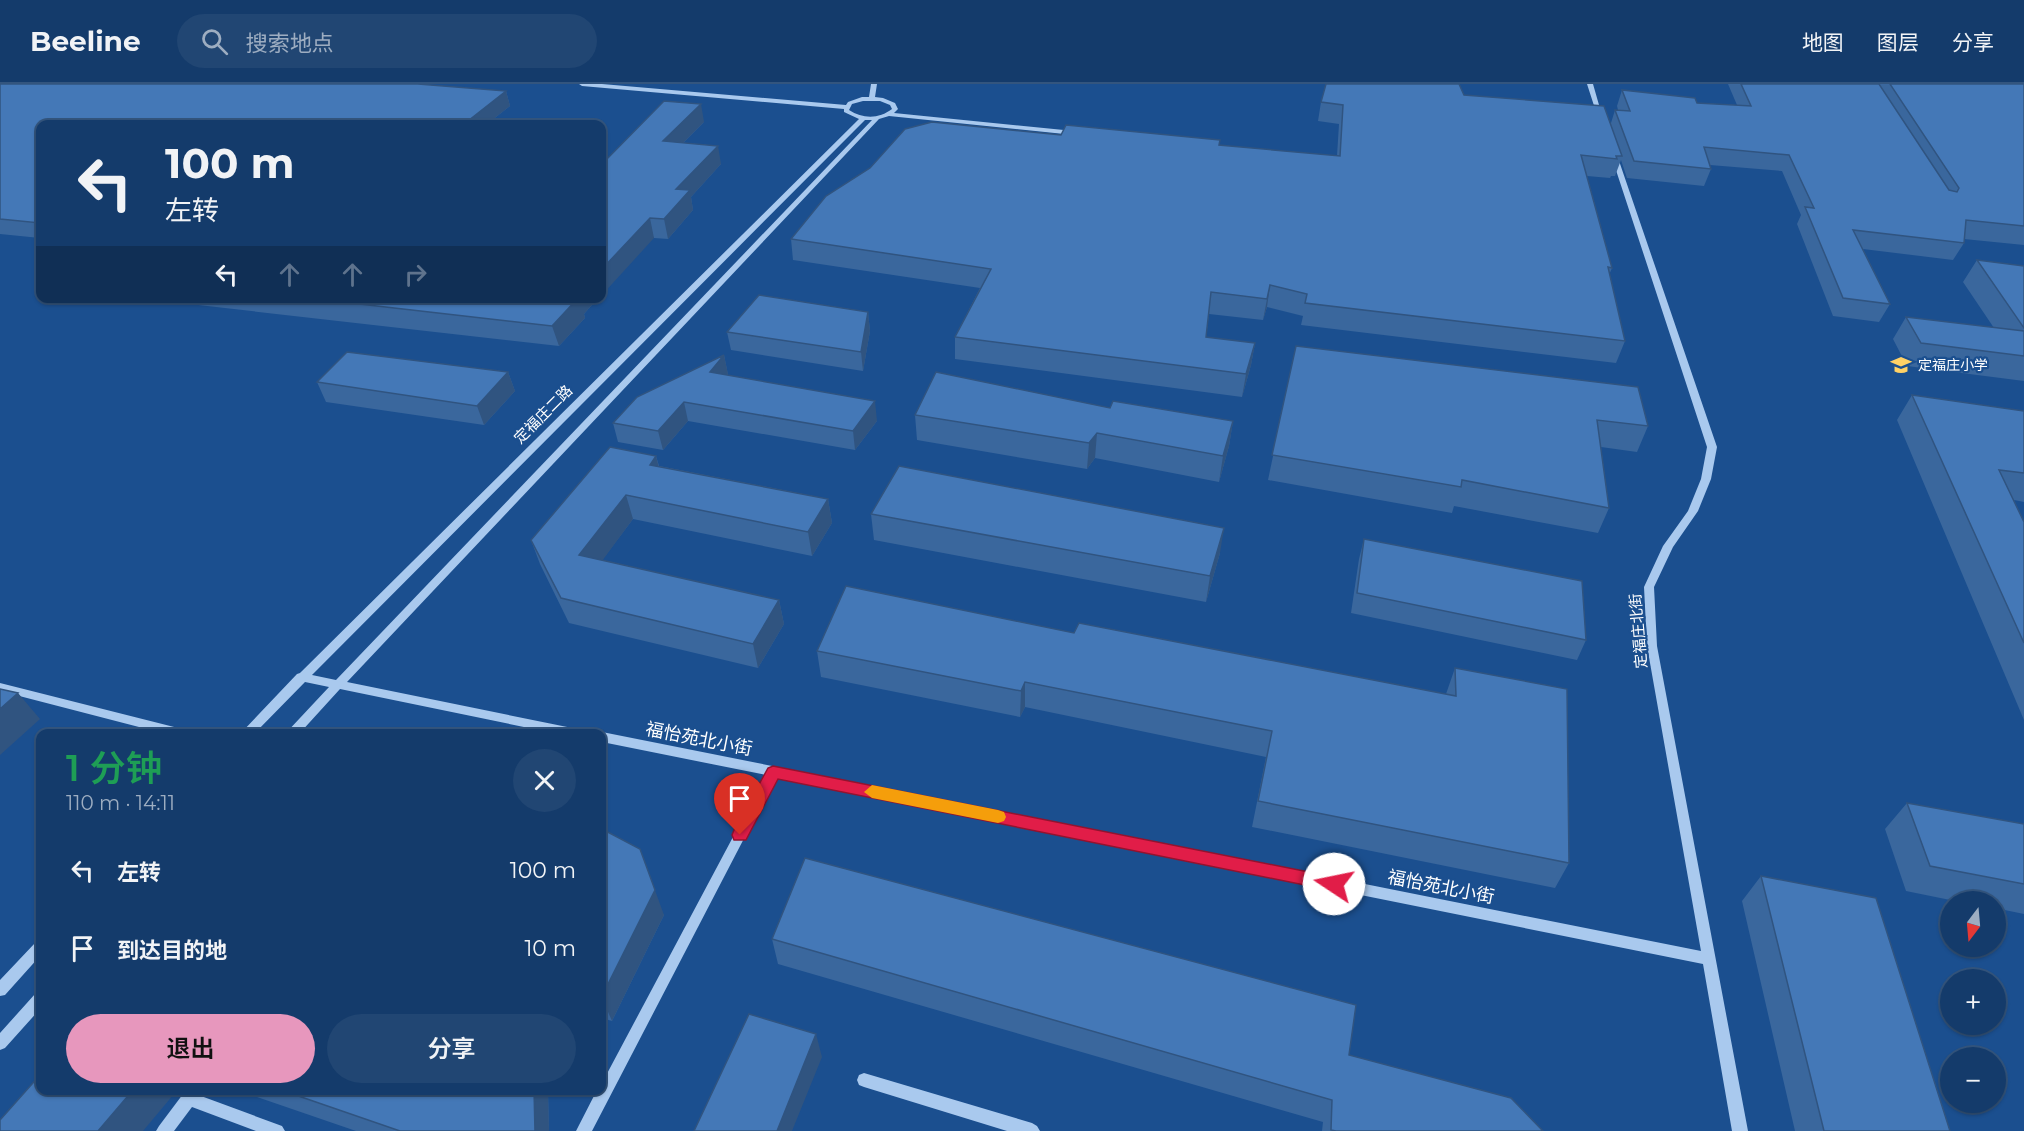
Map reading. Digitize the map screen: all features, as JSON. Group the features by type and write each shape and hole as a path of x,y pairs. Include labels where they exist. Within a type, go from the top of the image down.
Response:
{"street":[{"path":"582,84 846,107 857,100 872,99 893,104 895,109 890,114"},
{"path":"872,99 874,84"},
{"path":"1590,84 1605,129"},
{"path":"846,107 848,113 863,118 890,114 1079,134"},
{"path":"296,729 878,117"},
{"name":"定福庄二路","path":"251,729 863,118"},
{"name":"定福庄北街","path":"1609,141 1713,447 1706,479 1693,511 1668,546 1649,587 1652,646 1740,1131"},
{"path":"301,677 558,729"},
{"path":"0,687 166,729"},
{"name":"福怡苑北小街","path":"606,738 1708,959"},
{"path":"606,1089 773,772"},
{"path":"0,990 36,951"},
{"path":"0,1043 36,1003"},
{"path":"864,1080 1032,1131"},
{"path":"164,1131 193,1095 277,1131"},
{"path":"584,1131 603,1095"}],"building":[{"path":"0,84 418,84 506,91 469,120 36,120 36,223 0,219"},
{"path":"1326,84 1459,84 1464,95 1604,106 1622,156 1616,156 1617,159 1581,155 1612,268 1608,267 1625,341 1305,303 1307,294 1270,285 1267,299 1211,292 1206,337 1255,343 1246,374 955,337 991,269 791,239 826,196 870,168 905,129 932,122 1061,135 1066,125 1220,140 1219,145 1340,156 1343,105 1321,102"},
{"path":"1741,84 1879,84 1949,190 1957,192 1959,188 1890,84 2024,84 2024,226 1966,220 1964,243 1853,230 1890,304 1843,298 1805,207 1814,208 1789,155 1704,147 1711,169 1634,161 1615,110 1630,111 1622,90 1695,98 1697,103 1751,106"},
{"path":"664,101 701,104 663,141 718,146 676,189 690,190 664,219 650,218 606,265 606,160"},
{"path":"1977,260 2024,266 2024,328"},
{"path":"759,295 868,312 861,352 727,332"},
{"path":"351,303 573,303 552,326"},
{"path":"1906,317 2024,331 2024,356 1921,343"},
{"path":"1296,346 1638,387 1648,426 1597,420 1609,508 1462,480 1461,487 1272,455"},
{"path":"347,352 508,372 477,406 317,382"},
{"path":"724,355 710,372 875,401 853,431 684,402 658,431 613,423 637,397"},
{"path":"936,372 1110,408 1113,401 1233,421 1223,456 1097,433 1089,443 915,415"},
{"path":"1912,395 2024,411 2024,473 1999,470 2024,522 2024,643"},
{"path":"610,447 656,456 650,465 828,499 808,532 626,495 579,555 779,600 753,644 561,598 531,540"},
{"path":"899,466 1224,528 1210,576 871,514"},
{"path":"1364,539 1582,581 1586,640 1357,593"},
{"path":"846,586 1074,633 1079,623 1456,696 1455,668 1567,689 1569,863 1258,801 1272,731 1025,682 1021,691 817,651"},
{"path":"0,689 18,693 0,709"},
{"path":"1907,803 2024,824 2024,884 1930,866"},
{"path":"606,831 640,849 655,890 606,988"},
{"path":"805,858 1356,1005 1349,1055 1511,1098 1543,1131 1331,1130 1332,1100 772,939"},
{"path":"1761,876 1876,898 1940,1100 1940,1113 1944,1113 1950,1131 1824,1131"},
{"path":"749,1014 816,1034 777,1131 694,1131"},
{"path":"36,1080 36,1095 129,1095 98,1131 0,1131 0,1120"},
{"path":"296,1095 534,1095 535,1131 400,1131"}],"slow traffic":[{"path":"872,792 998,817"}],"place":[{"name":"定福庄小学","path":"1901,365"}],"route":[{"path":"740,835 773,772 1334,884"}]}
